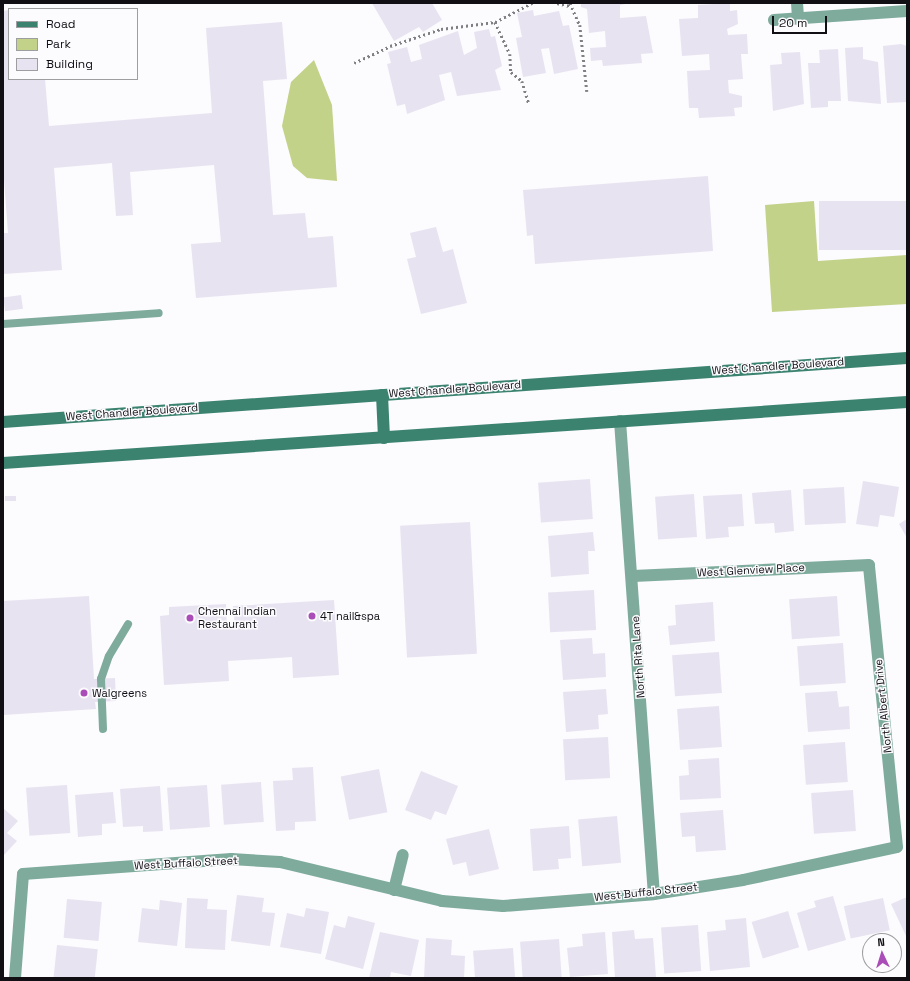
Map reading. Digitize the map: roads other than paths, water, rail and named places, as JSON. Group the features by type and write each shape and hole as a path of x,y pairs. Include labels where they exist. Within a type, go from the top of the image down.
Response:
{"main road":[{"name":"West Chandler Boulevard","path":"3,422 907,358"},
{"path":"382,395 384,438"},
{"path":"3,464 907,402"}],"street":[{"path":"797,3 798,19"},
{"path":"774,20 907,11"},
{"name":"North Rita Lane","path":"620,421 633,576 654,894"},
{"name":"West Glenview Place","path":"633,576 869,565"},
{"name":"North Albert Drive","path":"869,565 897,847"},
{"name":"West Buffalo Street","path":"15,978 23,874 231,859 280,862 442,901 503,906 654,894 743,880 897,847"},
{"path":"394,890 403,855"}],"lane":[{"path":"3,324 159,313"},
{"path":"103,729 101,679 109,656 128,624"}],"place":[{"name":"4T nail&spa","path":"312,616"},
{"name":"Chennai Indian Restaurant","path":"190,618"},
{"name":"Walgreens","path":"84,693"}]}
